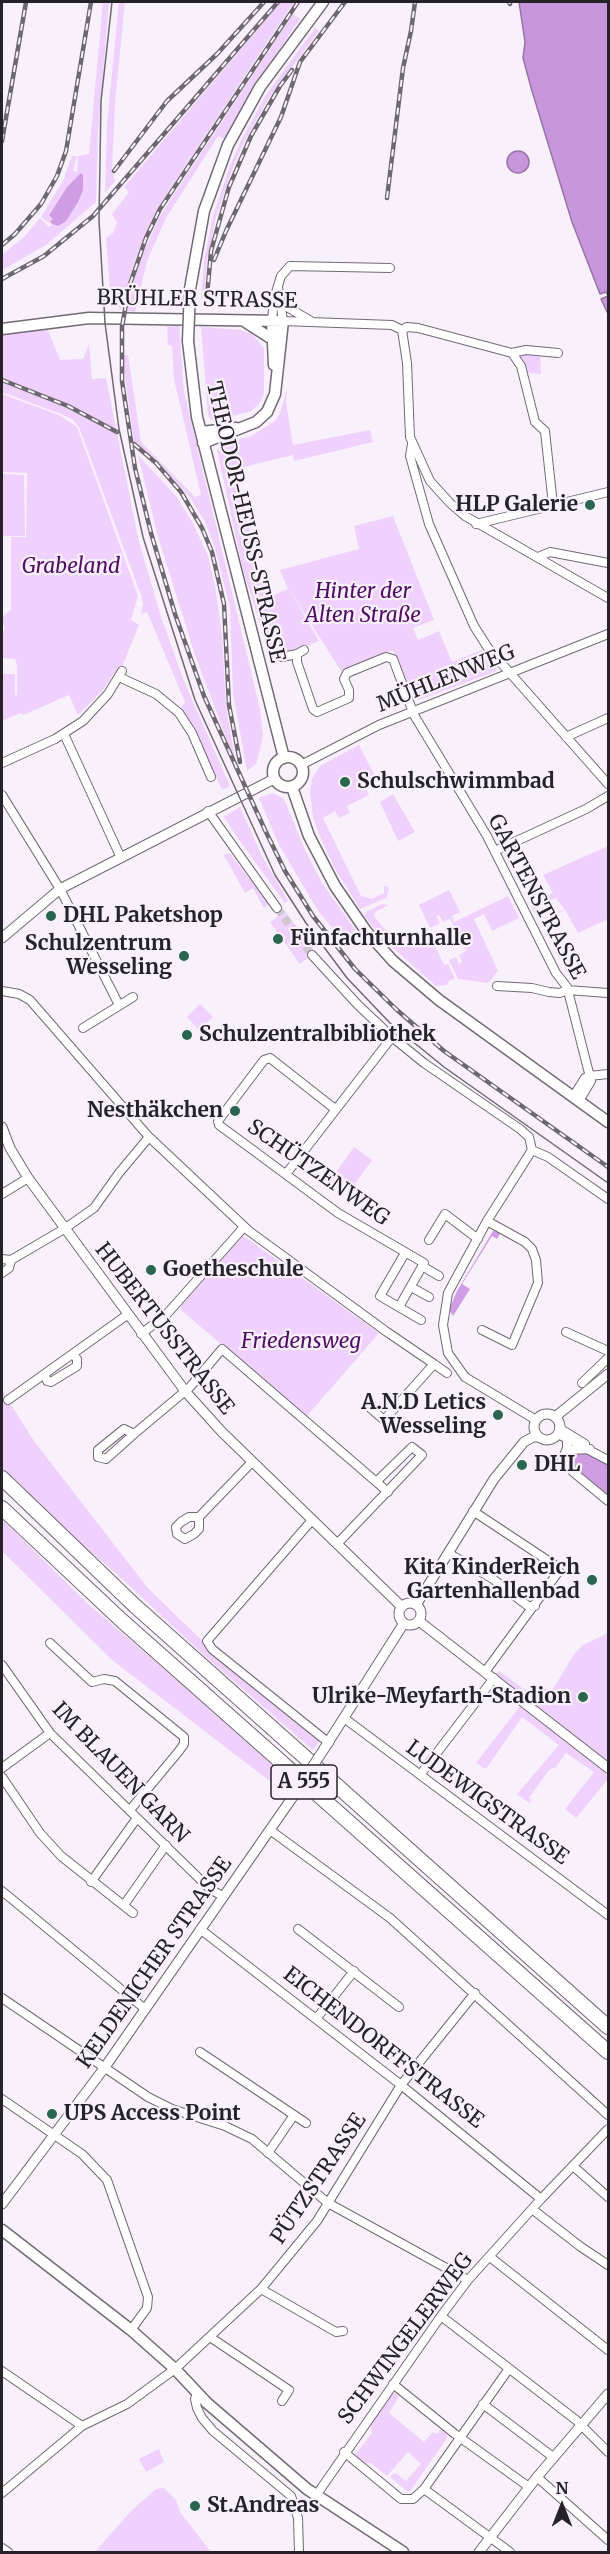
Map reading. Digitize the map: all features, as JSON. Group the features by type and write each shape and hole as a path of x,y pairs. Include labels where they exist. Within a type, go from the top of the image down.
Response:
{"highway":[{"name":"A 555","path":"2,1478 134,1605 609,2027"},
{"name":"A 555","path":"2,1508 129,1627 609,2052"}],"main road":[{"name":"THEODOR-HEUSS-STRASSE","path":"284,758 193,394 188,341 190,289 204,211 228,145 260,87 323,2"},
{"name":"BRÜHLER STRASSE","path":"2,329 89,318 278,321"},
{"path":"243,320 272,339"},
{"path":"276,386 272,339 278,321"},
{"path":"202,437 245,427 256,422 267,412 274,400 276,386 278,321"},
{"path":"284,758 294,759 301,765 302,778 292,787 282,786 274,779 274,766 284,758"},
{"path":"292,787 309,836 322,864 344,901 374,942 424,989 609,1122"},
{"path":"2,2230 131,2330 175,2369 207,2403 315,2497 394,2553"},
{"path":"315,2497 403,2553"}],"street":[{"path":"278,321 274,299 283,271 290,266 390,268"},
{"path":"278,287 282,304 278,321"},
{"path":"282,304 312,321"},
{"name":"BRÜHLER STRASSE","path":"278,321 392,325 402,330"},
{"path":"558,353 526,350 512,353 418,328 407,327 402,330 407,363 409,426 412,444 430,481 450,503 476,524 609,598"},
{"path":"512,353 520,366 535,422 545,431 553,505"},
{"path":"412,444 410,456 436,545 474,626 488,648 509,673 609,784"},
{"path":"419,491 430,481"},
{"path":"476,524 609,492"},
{"path":"538,557 550,552 609,563"},
{"name":"MÜHLENWEG","path":"301,765 346,741 413,711 609,634"},
{"name":"GARTENSTRASSE","path":"282,657 301,652 305,691 312,709 317,712 349,698 349,690 344,679 346,673 386,657 393,659 413,711 495,851 556,973 567,990 589,1076"},
{"path":"2,763 64,734 94,710 121,674 156,694 179,713 192,733 211,777"},
{"path":"566,737 609,718"},
{"path":"64,734 121,858"},
{"path":"2,938 60,889 274,779"},
{"path":"2,795 60,889 119,1005"},
{"path":"495,851 609,796"},
{"path":"208,812 277,908"},
{"path":"2,933 14,927"},
{"path":"312,955 358,1005 392,1037 424,1063 529,1137 532,1150 487,1221 447,1293 444,1339 448,1353 465,1377 548,1440 558,1431"},
{"path":"497,986 532,988 560,993 567,990 609,993"},
{"path":"2,992 20,994 30,1000 149,1137 244,1227 302,1272 447,1373"},
{"path":"83,1028 133,997"},
{"path":"286,1174 392,1037"},
{"name":"SCHÜTZENWEG","path":"335,1109 270,1058 264,1060 220,1117 219,1125 344,1217 424,1263 423,1266 439,1276"},
{"path":"576,1099 591,1081 589,1076 609,1074"},
{"name":"HUBERTUSSTRASSE","path":"2,1128 10,1148 28,1178 185,1391 220,1431 402,1607"},
{"path":"2,1259 11,1260 64,1229 94,1208 149,1137"},
{"path":"532,1150 548,1156 609,1199"},
{"path":"2,1194 28,1178"},
{"path":"429,1240 445,1214 478,1239"},
{"path":"482,1330 512,1345 538,1283 536,1260 532,1249 525,1242 487,1221"},
{"path":"141,1334 166,1315 244,1227"},
{"path":"405,1253 380,1296 421,1320"},
{"path":"2,1274 9,1268 11,1260"},
{"path":"399,1307 423,1266"},
{"path":"411,1287 429,1297"},
{"path":"8,1400 127,1315"},
{"path":"566,1332 609,1351"},
{"path":"135,1434 124,1429 98,1450 98,1456 106,1459 185,1391 222,1349 388,1492"},
{"path":"582,1383 609,1358"},
{"path":"369,1407 384,1420 434,1364"},
{"path":"555,1417 609,1374"},
{"path":"416,1605 473,1511 511,1456 515,1444 536,1429 546,1414 555,1417"},
{"path":"555,1417 558,1431 567,1439 607,1456"},
{"path":"558,1431 573,1435 590,1449"},
{"path":"562,1460 567,1448 567,1439"},
{"path":"337,1544 422,1455 412,1447 377,1481"},
{"path":"590,1449 571,1450 568,1456 571,1468 609,1501"},
{"path":"199,1517 252,1462"},
{"path":"473,1511 558,1567 558,1574 485,1672"},
{"path":"312,1520 208,1638 208,1644 328,1743"},
{"path":"448,1553 492,1579 528,1606 535,1606"},
{"path":"409,1603 416,1605 421,1614 419,1621 412,1625 404,1623 399,1614 402,1607 409,1603"},
{"path":"419,1621 609,1768"},
{"name":"KELDENICHER STRASSE","path":"2,2204 105,2067 270,1830 404,1623"},
{"path":"50,1643 92,1682 104,1679 115,1681 184,1737 184,1744 179,1751 130,1810"},
{"name":"IM BLAUEN GARN","path":"2,1665 50,1733 211,1890 223,1896"},
{"path":"420,1775 494,1678"},
{"name":"LUDEWIGSTRASSE","path":"344,1718 609,1915"},
{"path":"2,1768 50,1733"},
{"path":"2,1777 40,1833 61,1856 133,1913"},
{"path":"91,1882 137,1818"},
{"path":"270,1830 390,1918 609,2115"},
{"path":"124,1905 166,1845"},
{"path":"2,1891 145,2009"},
{"name":"EICHENDORFFSTRASSE","path":"200,1929 401,2085 541,2199"},
{"path":"298,1929 399,2007"},
{"path":"316,2019 354,1971"},
{"name":"PÜTZSTRASSE","path":"2,2493 82,2426 128,2404 175,2369 261,2289 304,2238 401,2085 475,1993"},
{"path":"2,1998 148,2097 172,2109 234,2130 252,2139 328,2203 468,2280"},
{"path":"200,2052 306,2123"},
{"path":"2,2099 82,2154 107,2180 142,2279 148,2303 131,2330"},
{"path":"268,2153 294,2115"},
{"name":"SCHWINGELERWEG","path":"315,2497 344,2452 468,2280 541,2199 609,2129"},
{"path":"573,2166 609,2197"},
{"path":"532,2209 581,2247 609,2265"},
{"path":"490,2257 609,2350"},
{"path":"261,2289 336,2332 343,2331"},
{"path":"441,2316 581,2425 609,2452"},
{"path":"210,2337 289,2390 282,2401"},
{"path":"344,2452 401,2499 413,2499 424,2489 508,2370"},
{"path":"2,2371 82,2426"},
{"path":"393,2384 529,2487"},
{"path":"198,2393 195,2399 202,2418 222,2439 291,2496 298,2518 299,2553"},
{"path":"479,2553 537,2476 609,2394"},
{"path":"483,2404 553,2457"},
{"path":"537,2476 609,2540"},
{"path":"424,2489 510,2553"},
{"path":"2,2548 8,2553"}],"green space":[{"path":"103,2 109,2 98,133 96,202 46,245 2,270 2,255 24,237 40,218 49,227 52,224 58,226 67,187 49,214 53,219 49,223 41,217 63,181 72,156 77,156 73,171 77,172 78,156 89,154"},
{"path":"119,2 125,2 115,103 112,169 115,181 105,193 107,124"},
{"path":"281,2 294,2 158,207 134,263 121,310 114,303 114,291 110,291 106,238 113,233 117,223 112,214 129,192 124,187"},
{"path":"293,14 300,19 247,98 224,139 218,136 166,218 147,261 135,312 127,311 138,264 161,214"},
{"path":"315,28 319,31 269,98 244,142 232,170 216,217 207,261 204,298 201,299 204,261 213,216 229,168 266,95"},
{"path":"167,326 179,326 184,392 260,709 263,736 256,764 247,771 233,693 230,608 215,548 206,524 191,499 160,464 134,441 122,356 128,355 141,442 195,497 201,495 174,379 172,346 168,345"},
{"path":"201,327 241,330 252,334 264,348 264,394 259,404 251,411 222,419 211,420 208,415"},
{"path":"47,328 60,360 83,359 89,344 92,379 106,378 138,538 161,617 184,681 230,786 222,790 195,730 181,709 185,702 147,612 141,614 143,604 141,595 79,427 73,420 61,414 2,392 2,335"},
{"path":"525,353 540,355 541,374 527,373 521,357"},
{"name":"Hinter der Alten Straße","path":"287,389 286,403 293,445 370,430 373,442 294,461 293,455 235,469 259,570 269,597 288,589 280,570 359,549 354,526 393,516 434,620 413,628 418,640 439,631 452,662 482,650 497,668 496,671 419,700 413,696 393,650 341,671 289,589 319,641 271,659 243,570 217,450 226,443 251,436 275,421 280,413"},
{"name":"Grabeland","path":"2,394 59,415 77,427 138,596 131,620 139,625 122,667 116,674 114,673 103,690 78,715 69,695 23,715 21,713 2,721 2,674 15,674 15,695 17,695 15,659 2,658 2,631 5,631 2,617 11,610 11,537 26,537 27,473 2,472"},
{"path":"138,455 176,496 193,523 208,556 222,634 226,707 236,764 195,655 158,537"},
{"path":"2,474 24,475 25,536 2,536"},
{"name":"Schulschwimmbad","path":"359,745 377,780 364,786 369,795 347,806 350,813 339,818 335,811 323,818 361,896 372,899 384,893 384,887 389,889 386,898 360,909 334,867 319,834 313,817 310,792 312,779 320,766"},
{"path":"273,793 284,799 305,850 322,883 359,935 346,945 358,960 317,909 278,843 259,798"},
{"path":"393,794 415,832 398,841 380,802"},
{"path":"240,807 261,854 288,901 285,903 224,817"},
{"path":"608,846 608,919 578,933 565,910 539,922 564,909 556,898 535,908 537,913 535,914 531,906 553,893 543,875"},
{"path":"229,853 270,904 264,908 253,888 245,893 224,855"},
{"path":"449,890 460,912 452,916 454,922 508,896 519,918 492,931 484,914 474,919 498,971 488,983 458,979 449,960 456,957 459,964 462,962 459,955 466,951 450,919 443,922 439,915 436,916 440,923 430,928 419,905"},
{"path":"382,904 389,905 375,912 374,916 398,945 428,932 444,965 448,964 455,979 450,980 446,985 436,986 386,942 364,916 366,912"},
{"name":"Fünfachturnhalle","path":"285,911 315,952 300,964 270,922"},
{"path":"200,1004 213,1017 199,1030 187,1017"},
{"path":"354,1147 372,1160 351,1189 333,1176"},
{"name":"Friedensweg","path":"242,1235 379,1333 306,1417 181,1310 182,1304"},
{"path":"2,1390 34,1441 147,1587 231,1669 320,1741 313,1750 51,1518 2,1469"},
{"path":"2,1519 87,1603 293,1779 284,1792 112,1660 2,1551"},
{"path":"608,1633 608,1779 576,1818 565,1809 594,1772 566,1753 556,1767 549,1770 529,1798 531,1800 529,1803 517,1794 559,1745 522,1717 486,1769 476,1763 521,1705 494,1678 499,1671 533,1696 541,1686 551,1692 575,1653 583,1645"},
{"path":"396,2393 399,2396 389,2413 424,2442 433,2432 437,2434 441,2429 446,2433 447,2438 411,2490 407,2491 390,2477 394,2473 406,2481 421,2464 408,2452 387,2476 371,2463 364,2464 355,2455 372,2433 370,2424 392,2394"},
{"path":"159,2449 164,2462 146,2472 139,2459"},
{"path":"164,2488 176,2500 180,2512 211,2552 95,2552 130,2512 156,2489"}],"shaded area":[{"path":"519,2 608,2 608,296 606,292 600,294 572,222 532,91 523,58 525,42"},
{"path":"518,151 526,154 529,162 526,170 518,173 510,170 507,162 510,154"},
{"path":"81,173 83,190 78,202 66,221 58,226 52,224 50,222 53,219 49,215 67,187"},
{"path":"608,296 608,314 601,299"},
{"path":"493,1231 501,1232 497,1239 492,1236 462,1284 470,1289 453,1316 449,1310 457,1291"},
{"path":"576,1451 594,1452 608,1460 608,1501 577,1475 579,1469 571,1461 572,1454"}],"tunnel":[{"path":"277,908 312,955"}],"tram line":[{"path":"112,2 101,101 99,220 105,323 119,429 143,537 195,700 275,875 306,923 347,978 390,1023 444,1067 608,1183"}],"railway":[{"path":"2,141 26,2"},
{"path":"2,245 15,234 41,204 57,176 66,151 91,2"},
{"path":"114,171 167,101 217,54 264,2"},
{"path":"2,279 44,256 93,216 278,2"},
{"path":"298,2 160,209 146,238 129,287 122,327 122,381 135,468 151,533 175,614 204,696 285,871 313,916 355,969 444,1051 608,1167"},
{"path":"214,260 281,117 300,62 345,2"},
{"path":"387,198 403,68 415,2"},
{"path":"207,296 211,251 229,187 251,136 292,70"},
{"path":"2,380 68,406 117,432"},
{"path":"134,444 156,463 181,492 202,528 212,552 224,604 229,705 240,762"}],"place":[{"name":"HLP Galerie","path":"590,505"},
{"name":"Schulschwimmbad","path":"345,782"},
{"name":"DHL Paketshop","path":"51,916"},
{"name":"Fünfachturnhalle","path":"278,939"},
{"name":"Schulzentrum Wesseling","path":"184,956"},
{"name":"Schulzentralbibliothek","path":"187,1035"},
{"name":"Nesthäkchen","path":"235,1111"},
{"name":"Goetheschule","path":"151,1270"},
{"name":"A.N.D Letics Wesseling","path":"498,1415"},
{"name":"DHL","path":"522,1465"},
{"name":"Kita KinderReich Gartenhallenbad","path":"592,1580"},
{"name":"Ulrike-Meyfarth-Stadion","path":"583,1697"},
{"name":"UPS Access Point","path":"52,2114"},
{"name":"St.Andreas","path":"195,2506"}]}
